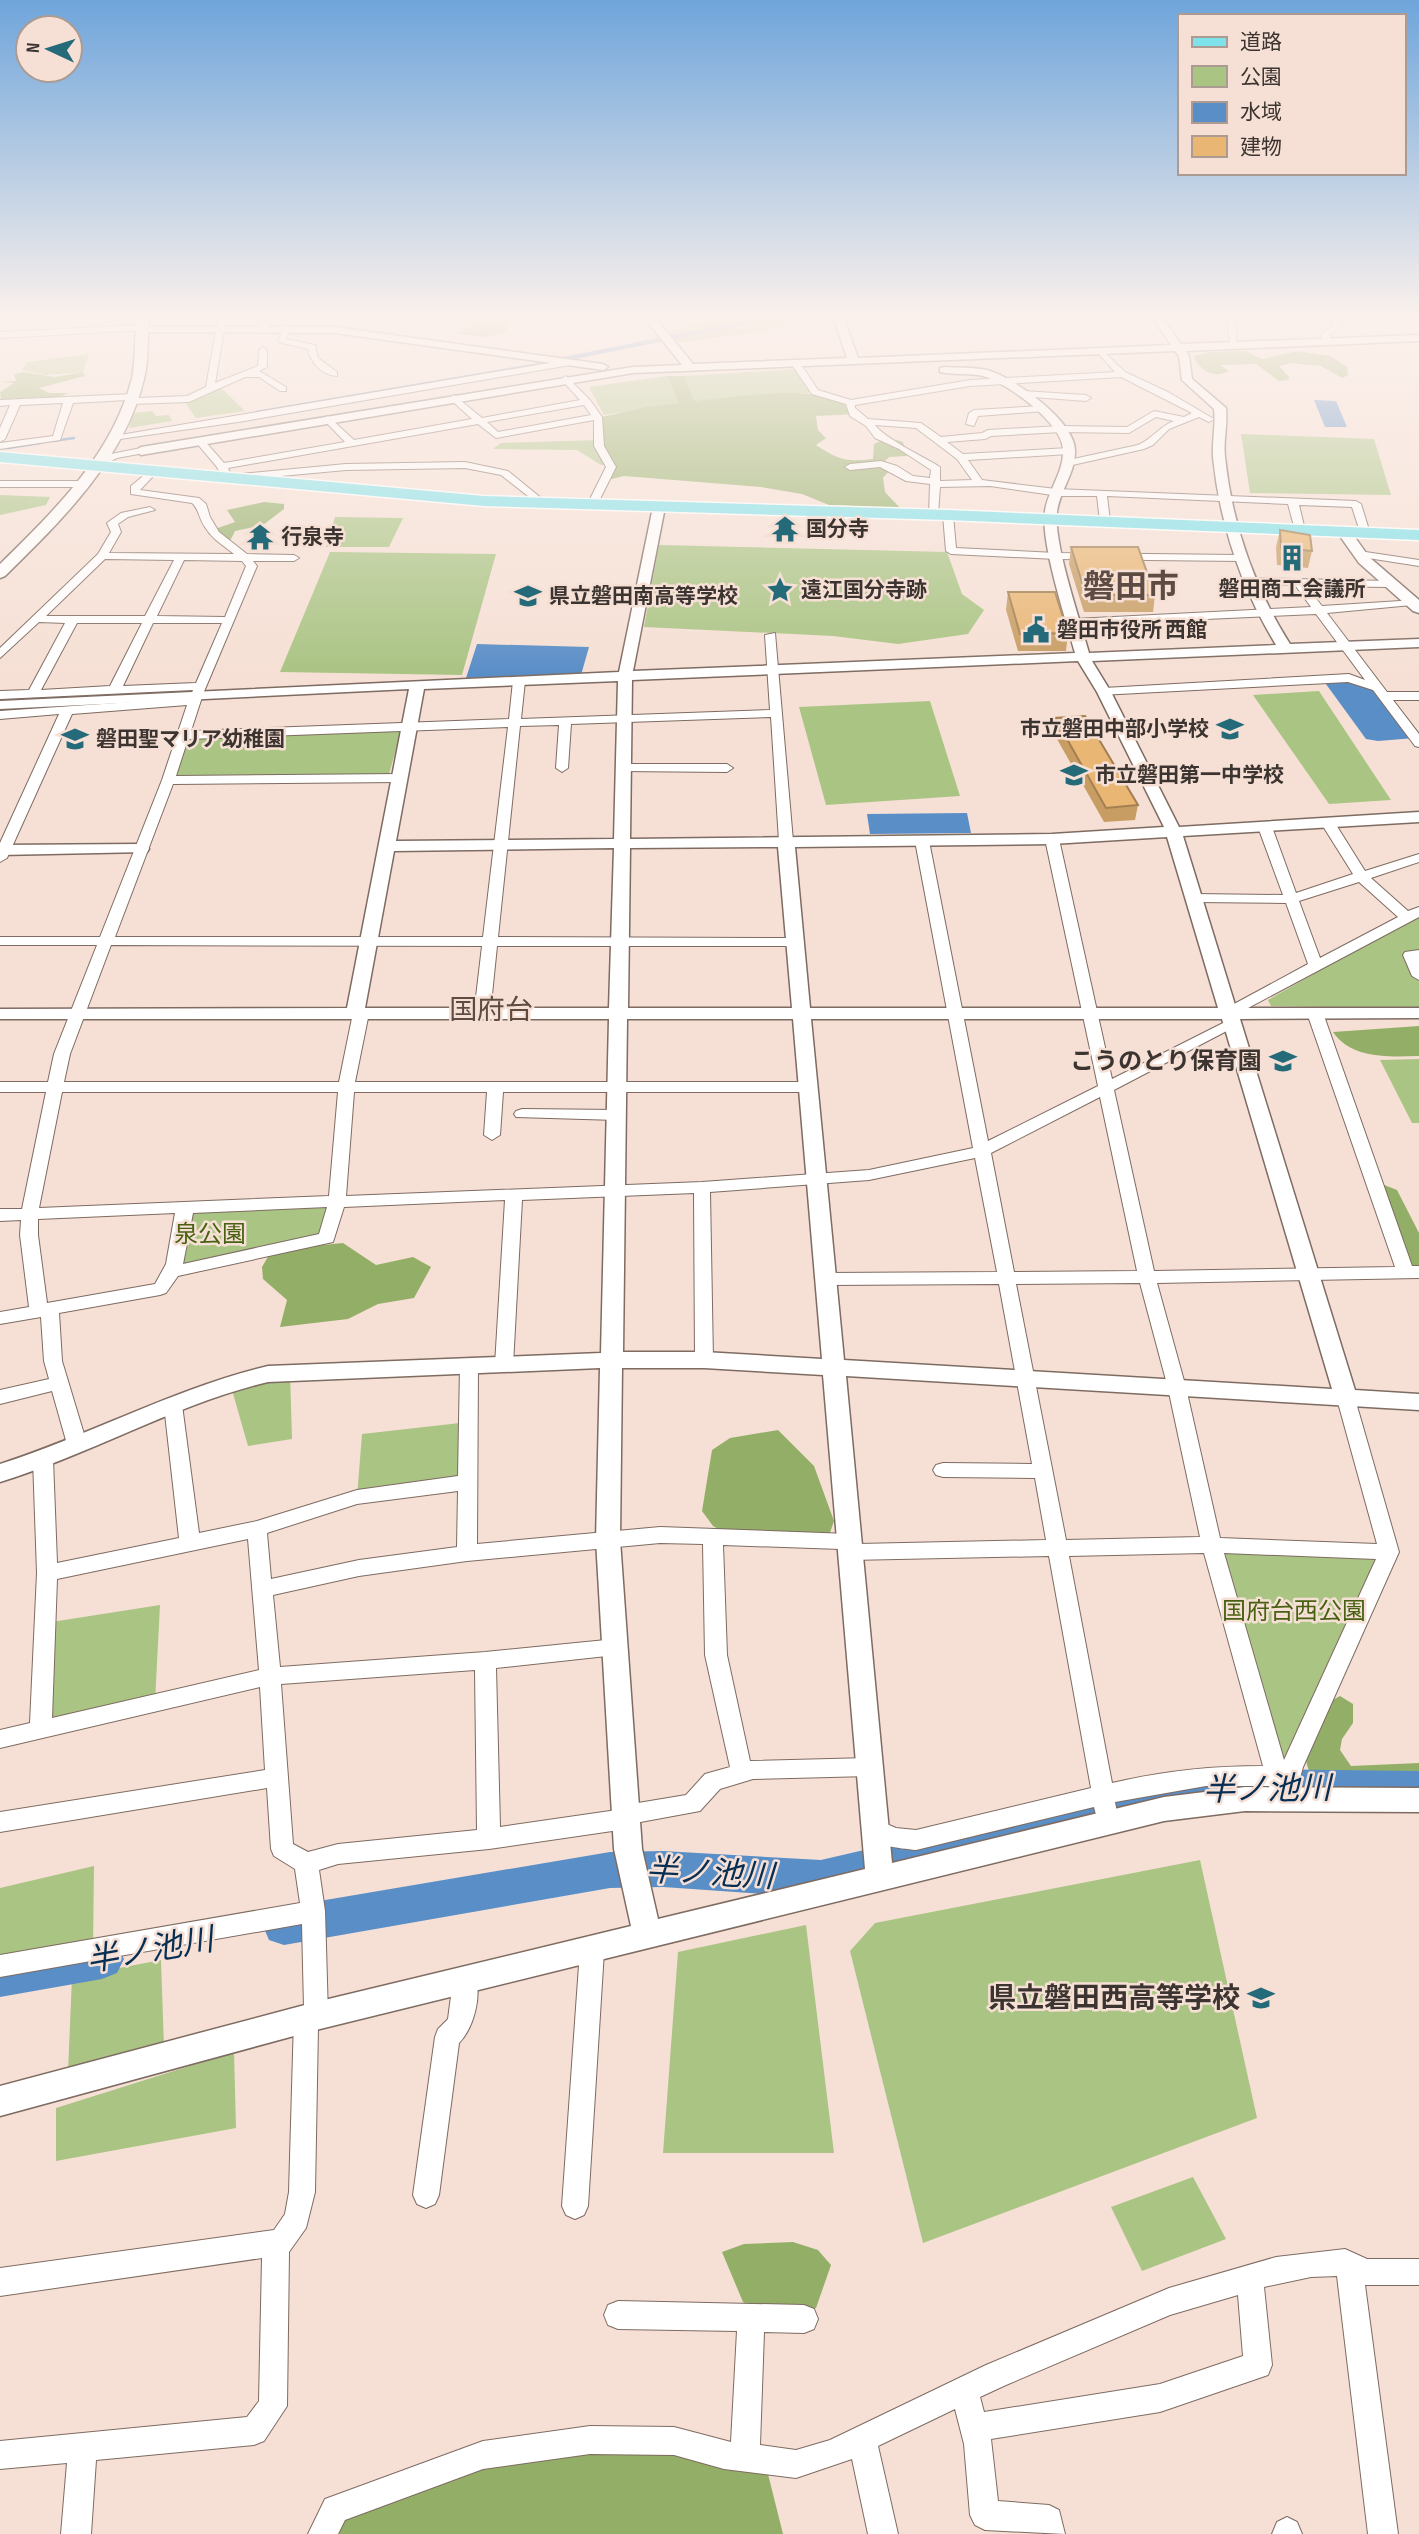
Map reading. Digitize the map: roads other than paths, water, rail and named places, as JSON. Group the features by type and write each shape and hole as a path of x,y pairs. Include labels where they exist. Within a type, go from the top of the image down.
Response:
{"main road":[{"path":"0,573 82,484 114,437"},
{"path":"0,457 154,470 224,472 428,498 542,504 940,514 1419,535"},
{"path":"1344,532 1359,554 1416,605"}],"street":[{"path":"0,446 57,437"},
{"path":"97,465 114,456 221,437"},
{"path":"346,437 353,444"},
{"path":"224,472 390,437"},
{"path":"592,505 611,467 599,446 599,437"},
{"path":"880,437 902,447 936,469 935,483 940,514 951,551 1056,556 1240,558"},
{"path":"937,437 961,457 979,483"},
{"path":"941,440 971,437"},
{"path":"0,2101 311,2017 592,1951 1108,1823 1208,1802 1245,1799 1280,1788 1389,1552 1309,1274 1174,832 1104,692 1083,658 1056,556 1051,512 1060,492 1068,457 1066,437"},
{"path":"961,457 1068,457 1141,447 1156,437"},
{"path":"1219,437 1219,459 1231,526 1240,558 1263,615 1286,649"},
{"path":"200,441 224,472"},
{"path":"224,472 452,464 504,473 542,504"},
{"path":"850,467 881,464 910,479 935,483 979,483 1060,492 1356,504 1365,533"},
{"path":"77,1444 53,1361 29,1235 30,1213 54,1087 62,1054 168,780 197,694 252,566 247,558 216,537 204,520 201,505 195,500 135,492 135,488 154,470"},
{"path":"0,484 82,484"},
{"path":"1102,493 1105,521"},
{"path":"1293,502 1300,530"},
{"path":"648,1937 628,1849 608,1540 622,941 625,678 659,507"},
{"path":"0,654 102,556 116,532 112,523 125,515 150,510"},
{"path":"1359,554 1419,563"},
{"path":"102,556 294,558"},
{"path":"115,689 181,556"},
{"path":"1249,581 1390,584"},
{"path":"1298,582 1419,743"},
{"path":"1074,622 1263,615 1416,605"},
{"path":"37,619 227,620"},
{"path":"33,694 73,619"},
{"path":"771,635 786,841 880,1880"},
{"path":"0,705 197,694 1419,643"},
{"path":"1104,692 1349,678 1379,692 1419,696"},
{"path":"482,1014 519,681"},
{"path":"172,1272 327,1238 337,1201 346,1087 367,941 401,778 417,685"},
{"path":"0,695 115,689 197,694"},
{"path":"0,715 67,711 197,694"},
{"path":"67,711 1,853 141,849"},
{"path":"184,734 776,713"},
{"path":"562,768 565,721"},
{"path":"624,768 727,768"},
{"path":"168,780 401,778"},
{"path":"387,846 1052,839 1419,817"},
{"path":"0,1214 817,1181 869,1175 980,1152 1107,1089 1316,966 1414,915 1362,877 1328,823"},
{"path":"1265,827 1316,966"},
{"path":"1052,839 1147,1278 1177,1388 1213,1545 1280,1788"},
{"path":"922,841 980,1152 1008,1277 1108,1823"},
{"path":"1194,898 1290,899 1419,858"},
{"path":"0,941 795,942"},
{"path":"1419,954 1410,955 1419,976"},
{"path":"0,1013 482,1014 802,1011 1090,1013 1230,1018 1315,1013 1419,1013"},
{"path":"825,1279 1147,1278 1412,1272 1315,1013"},
{"path":"0,1087 808,1087"},
{"path":"492,1135 495,1087"},
{"path":"522,1114 617,1115"},
{"path":"702,1187 704,1360"},
{"path":"504,1365 514,1193"},
{"path":"0,1318 160,1289 168,1283 172,1272 185,1207"},
{"path":"0,1473 43,1459 230,1383 268,1374 612,1360 704,1360 1419,1402"},
{"path":"467,1553 469,1366"},
{"path":"0,1397 59,1383"},
{"path":"173,1405 190,1543"},
{"path":"41,1729 47,1573 43,1459"},
{"path":"943,1470 1043,1471"},
{"path":"47,1573 257,1529 357,1497 467,1482"},
{"path":"257,1529 271,1676 282,1849 306,1863 338,1854 489,1839 692,1804 713,1780 753,1770 869,1767"},
{"path":"262,1588 359,1568 467,1553 660,1535 713,1535 849,1547 1056,1548 1213,1545 1389,1552"},
{"path":"713,1535 716,1654 742,1773"},
{"path":"0,1739 271,1676 485,1661 616,1647"},
{"path":"485,1661 489,1839"},
{"path":"874,1829 894,1838 916,1840 1103,1794 1206,1776 1280,1788 1419,1800"},
{"path":"0,1822 278,1777"},
{"path":"0,2282 282,2242 297,2219 302,2192 311,2017 313,1911 306,1863"},
{"path":"0,1966 313,1911"},
{"path":"575,2206 592,1951"},
{"path":"426,2195 447,2038 460,2025 465,1981"},
{"path":"0,2455 254,2431 273,2406 276,2243"},
{"path":"1349,2263 1383,2534"},
{"path":"323,2534 335,2509 483,2455 590,2440 674,2441 745,2458 796,2464 834,2453 964,2390 1169,2302 1250,2278 1311,2264 1349,2263 1365,2272 1419,2272"},
{"path":"974,2428 1160,2398 1258,2365 1250,2278"},
{"path":"618,2315 804,2319"},
{"path":"745,2458 751,2318"},
{"path":"964,2390 978,2444 985,2515 1049,2519 1049,2534"},
{"path":"862,2439 883,2534"},
{"path":"76,2534 83,2447"}],"water":[{"path":"477,644 589,647 581,675 466,678"},
{"path":"1345,679 1369,685 1415,738 1378,741 1366,739 1323,680"},
{"path":"967,813 971,833 870,834 867,814"}],"waterway":[{"path":"53,441 74,438"},
{"path":"8,448 40,443"},
{"name":"半ノ池川","path":"284,1926 610,1870 663,1869 821,1879 1196,1790 1238,1786 1419,1788"},
{"name":"半ノ池川","path":"0,1977 102,1959"}],"place":[{"name":"国分寺","path":"785,529"},
{"name":"行泉寺","path":"260,537"},
{"name":"磐田商工会議所","path":"1292,558"},
{"name":"遠江国分寺跡","path":"780,590"},
{"name":"県立磐田南高等学校","path":"528,596"},
{"name":"磐田市役所 西館","path":"1036,630"},
{"name":"市立磐田中部小学校","path":"1230,729"},
{"name":"磐田聖マリア幼稚園","path":"75,739"},
{"name":"市立磐田第一中学校","path":"1074,775"},
{"name":"こうのとり保育園","path":"1283,1061"},
{"name":"県立磐田西高等学校","path":"1261,1998"}],"district":[{"name":"磐田市","path":"1131,587"},
{"name":"国府台","path":"491,1010"}],"park label":[{"name":"泉公園","path":"210,1234"},
{"name":"国府台西公園","path":"1294,1611"}]}
